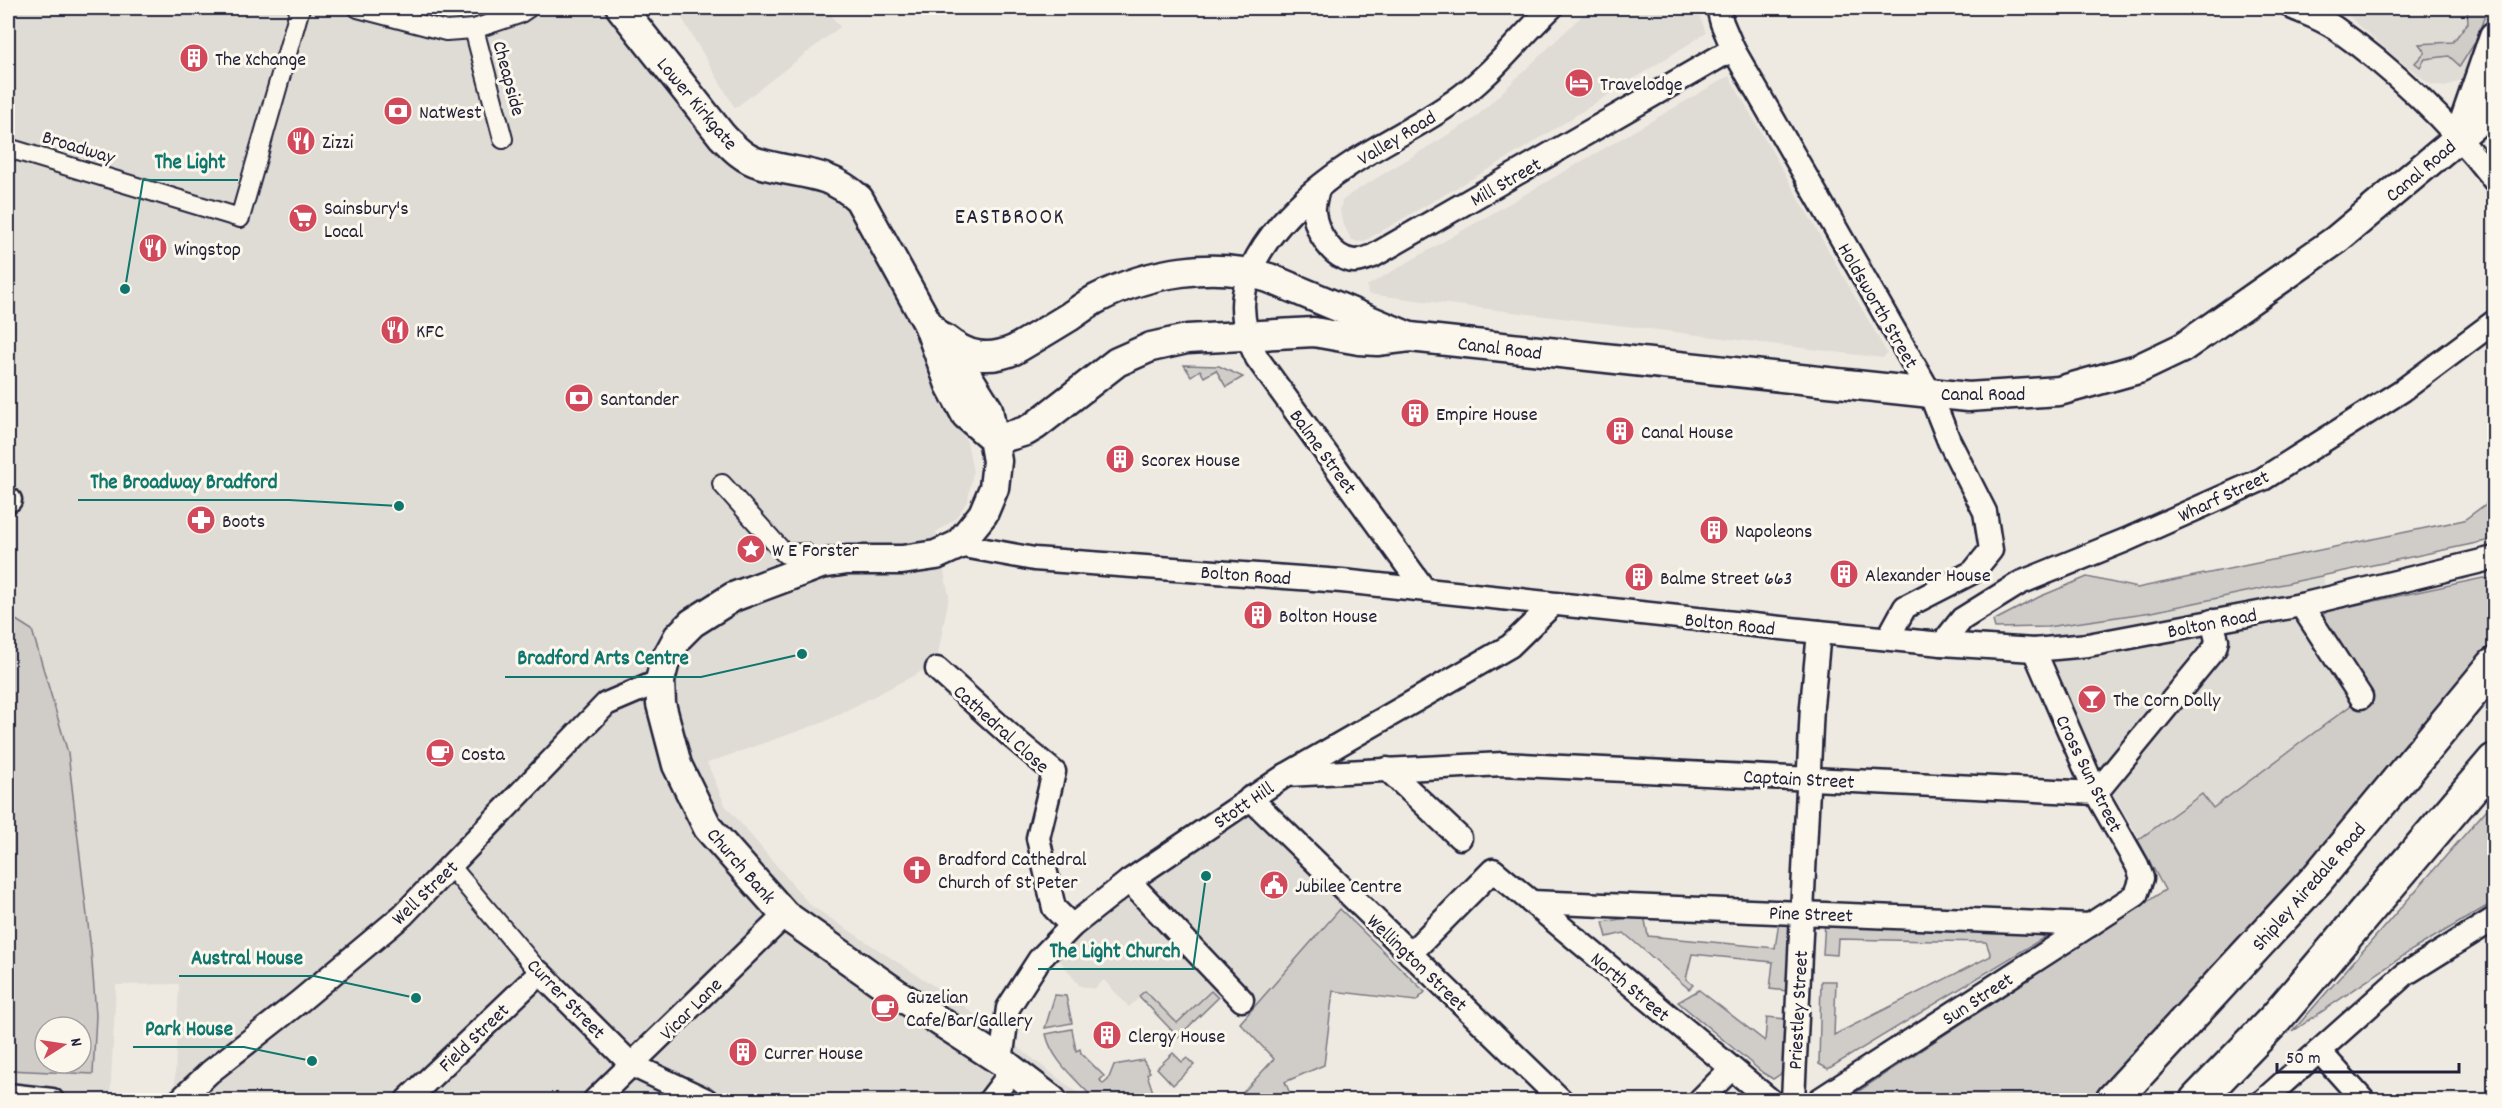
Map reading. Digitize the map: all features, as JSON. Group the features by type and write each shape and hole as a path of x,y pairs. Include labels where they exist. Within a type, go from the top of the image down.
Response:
{"main road":[{"name":"Shipley Airedale Road","path":"2113,1101 2317,879 2494,665"},
{"path":"2198,1101 2276,1018 2494,760"}],"street":[{"name":"Broadway","path":"8,148 240,218 300,8"},
{"path":"358,8 397,13 446,31 474,29 519,14 528,8"},
{"name":"Lower Kirkgate","path":"621,8 722,136 741,154 758,163 830,178 859,199 928,324 963,369 988,409 998,461 994,488 983,514 958,545"},
{"name":"Holdsworth Street","path":"1718,8 1733,49 1930,393 1948,441 1984,512 1991,549 1973,572 1905,608 1888,638"},
{"path":"2293,8 2333,27 2417,94 2477,124"},
{"name":"Valley Road","path":"1243,305 1250,273 1261,250 1318,188 1352,163 1454,102 1549,10"},
{"name":"Cheapside","path":"474,29 502,139"},
{"path":"2494,36 2477,124 2494,180"},
{"name":"Mill Street","path":"1318,188 1314,210 1324,240 1336,253 1353,261 1373,256 1733,49"},
{"name":"Canal Road","path":"995,440 1026,431 1117,362 1151,347 1187,339 1314,332 1377,341 1410,337 1980,397 2059,391 2138,369 2182,348 2336,240 2477,124 2494,91"},
{"name":"Canal Road","path":"928,324 959,350 975,356 995,356 1014,350 1095,299 1114,291 1154,278 1219,268 1269,278 1410,337"},
{"name":"Balme Street","path":"1243,305 1247,337 1257,358 1424,589"},
{"name":"Wharf Street","path":"1942,644 1962,619 2020,583 2126,540 2263,479 2403,390 2494,322"},
{"path":"722,484 785,554 805,553 808,568"},
{"name":"Bolton Road","path":"958,545 1034,559 1424,589 1552,605 1819,632 2034,650 2088,645 2301,605 2494,558"},
{"name":"Church Bank","path":"958,545 936,555 902,560 847,560 808,568 734,597 692,623 678,637 669,653 660,681 661,704 677,765 708,828 785,915 896,993 1007,1066 1052,1101"},
{"name":"Stott Hill","path":"1007,1066 1008,1008 1039,960 1072,926 1129,881 1250,798 1510,646 1552,605"},
{"path":"2301,605 2361,697"},
{"path":"2096,793 2215,648 2217,640 2212,621"},
{"name":"Priestley Street","path":"1793,1101 1809,778 1819,632"},
{"name":"Cross Sun Street","path":"2034,650 2096,793 2137,865 2142,878 2136,895"},
{"name":"Cathedral Close","path":"937,669 1054,772 1038,838 1054,908 1072,926"},
{"name":"Well Street","path":"180,1101 210,1072 299,1002 403,915 606,704 660,681"},
{"name":"Captain Street","path":"1286,775 1503,764 2096,793"},
{"path":"1387,769 1460,838"},
{"name":"Wellington Street","path":"1250,798 1560,1101"},
{"name":"Currer Street","path":"451,867 540,972 632,1065 706,1101"},
{"name":"North Street","path":"1410,954 1493,870 1730,1070 1770,1101"},
{"path":"1129,881 1242,1000"},
{"name":"Sun Street","path":"1819,1101 2136,895"},
{"name":"Pine Street","path":"1531,902 2090,925"},
{"name":"Vicar Lane","path":"595,1101 785,915"},
{"path":"2264,1101 2404,975 2494,919"},
{"name":"Field Street","path":"407,1101 540,972"},
{"path":"2319,1051 2363,1101"},
{"path":"990,1101 1007,1066"},
{"path":"1700,1101 1730,1070"},
{"path":"8,1095 52,1101"}],"shaded area":[{"path":"8,8 604,8 695,123 845,203 868,234 919,337 945,403 967,442 973,472 968,500 955,519 936,532 949,596 936,664 824,722 707,763 725,805 810,905 957,1001 1087,1100 174,1100 179,984 116,985 110,1100 8,1100"},
{"path":"676,8 826,8 840,27 735,108"},
{"path":"1590,8 1697,8 1706,33 1513,155 1366,240 1358,242 1351,239 1342,221 1340,211 1342,201 1474,119"},
{"path":"2337,8 2494,8 2494,22 2480,57 2469,76 2445,87 2430,84"},
{"path":"2467,8 2488,8 2474,44 2460,66 2449,56 2425,59 2420,67 2415,63 2425,52 2419,44 2453,42 2468,22"},
{"path":"1729,76 1887,353 1883,358 1368,294 1367,286"},
{"path":"1184,365 1219,366 1243,377 1226,387 1216,370 1204,377 1200,370 1191,376"},
{"path":"2494,498 2494,538 2486,541 2152,612 2047,627 1995,628 1993,621 2039,597 2087,577 2137,588 2464,520"},
{"path":"2323,575 2328,611 2323,615 2323,623 2370,690 2149,855 2098,768 2093,765 2054,669 2047,627 2152,612"},
{"path":"2483,578 2494,580 2494,639 2401,763 2253,928 2089,1100 1845,1100 2165,890 2138,840 2202,794 2213,808 2370,691 2323,623 2323,615 2328,611"},
{"path":"8,615 32,630 68,753 91,950 96,1015 93,1074 93,1015 33,1015 33,1071 8,1070"},
{"path":"2494,801 2494,902 2412,950 2292,1032"},
{"path":"1249,816 1345,907 1258,1002 1254,1022 1225,992 1178,1037 1140,997 1129,1007 1104,980 1094,989 1080,986 1055,955 1081,931 1238,817"},
{"path":"1340,909 1425,992 1416,1001 1333,991 1324,1065 1285,1082 1293,1100 1236,1100 1274,1059 1240,1023"},
{"path":"1644,915 1648,936 1775,948 1779,922 1794,922 1787,991 1770,989 1773,962 1692,954 1686,979 1693,985 1689,989 1624,933 1607,937 1603,922"},
{"path":"1825,921 2037,933 2045,937 1828,1069 1819,1064 1821,981 1836,981 1834,1035 1991,956 1986,942 1838,939 1837,955 1823,954"},
{"path":"1699,990 1765,1041 1767,1017 1786,1019 1782,1073 1773,1079 1763,1073 1678,1002"},
{"path":"1145,991 1177,1023 1211,991 1218,998 1178,1037 1139,996"},
{"path":"1055,995 1066,996 1072,1023 1045,1028"},
{"path":"1072,1029 1076,1051 1080,1049 1081,1053 1104,1076 1100,1080 1103,1084 1108,1080 1114,1065 1143,1060 1150,1072 1147,1074 1153,1092 1147,1100 1094,1099 1059,1061 1046,1034"},
{"path":"1173,1053 1182,1062 1187,1058 1194,1065 1173,1085 1157,1068"}],"place":[{"name":"The Xchange","path":"194,58"},
{"name":"Travelodge","path":"1579,83"},
{"name":"NatWest","path":"398,111"},
{"name":"Zizzi","path":"301,141"},
{"name":"Sainsbury's Local","path":"303,218"},
{"name":"Wingstop","path":"153,248"},
{"name":"The Light","path":"125,289"},
{"name":"KFC","path":"395,330"},
{"name":"Santander","path":"579,398"},
{"name":"Empire House","path":"1415,413"},
{"name":"Canal House","path":"1620,431"},
{"name":"Scorex House","path":"1120,459"},
{"name":"The Broadway Bradford","path":"399,506"},
{"name":"Boots","path":"201,520"},
{"name":"Napoleons","path":"1714,530"},
{"name":"W E Forster","path":"751,549"},
{"name":"Alexander House","path":"1844,574"},
{"name":"Balme Street 663","path":"1639,577"},
{"name":"Bolton House","path":"1258,615"},
{"name":"Bradford Arts Centre","path":"802,654"},
{"name":"The Corn Dolly","path":"2092,699"},
{"name":"Costa","path":"440,753"},
{"name":"Bradford Cathedral Church of St Peter","path":"917,870"},
{"name":"The Light Church","path":"1206,876"},
{"name":"Jubilee Centre","path":"1274,885"},
{"name":"Austral House","path":"416,998"},
{"name":"Guzelian Cafe/Bar/Gallery","path":"885,1008"},
{"name":"Clergy House","path":"1107,1035"},
{"name":"Currer House","path":"743,1052"},
{"name":"Park House","path":"312,1061"}],"district":[{"name":"EASTBROOK","path":"1010,215"}]}
